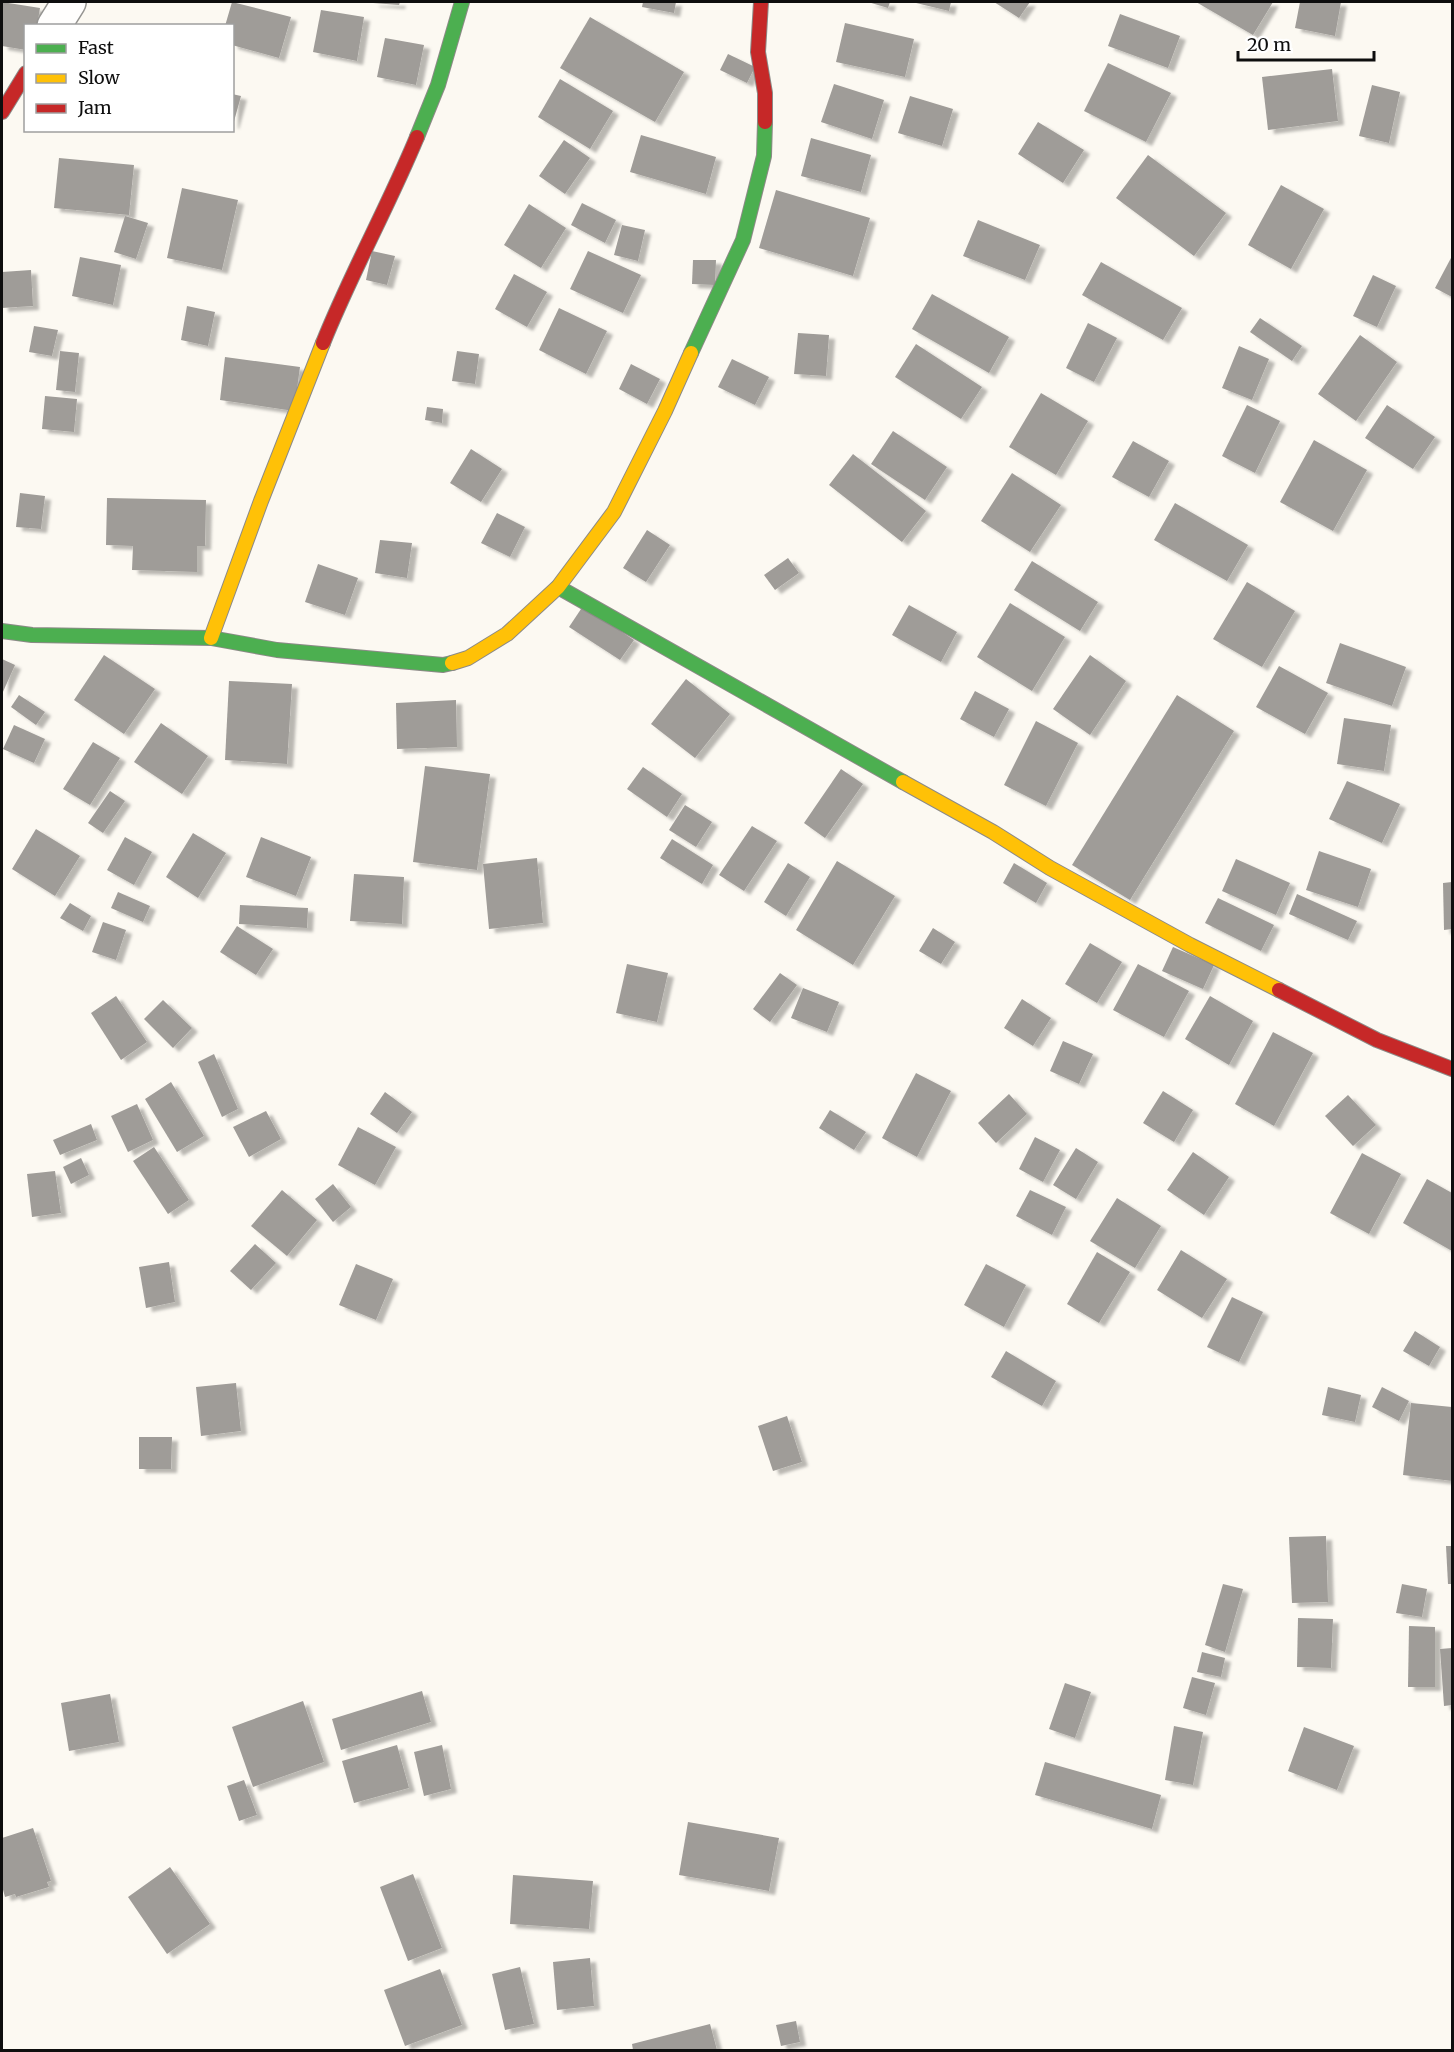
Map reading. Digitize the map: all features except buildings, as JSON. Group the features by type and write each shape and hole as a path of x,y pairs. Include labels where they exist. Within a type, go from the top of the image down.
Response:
{"street":[{"path":"55,24 69,2"},
{"path":"211,638 261,501 333,319 397,185 438,85 462,2"},
{"path":"2,631 33,635 211,638 277,650 443,664 468,658 507,634 558,587 615,512 665,411 743,240 764,156 765,93 758,52 761,2"},
{"path":"2,112 24,76"},
{"path":"558,587 993,832 1050,868 1180,939 1377,1040 1452,1068"}],"traffic: fast":[{"path":"417,137 438,85 462,2"},
{"path":"691,353 743,240 764,156 765,122"},
{"path":"558,587 903,782"},
{"path":"2,631 32,635 211,638 277,650 443,665 452,663"}],"traffic: slow":[{"path":"211,638 261,501 323,343"},
{"path":"452,663 468,658 507,634 558,587 614,512 665,411 691,353"},
{"path":"903,782 993,832 1050,868 1190,945 1279,990"}],"traffic: jam":[{"path":"761,2 758,52 765,93 765,122"},
{"path":"2,112 24,76"},
{"path":"323,343 417,137"},
{"path":"1279,990 1377,1040 1452,1069"}]}
